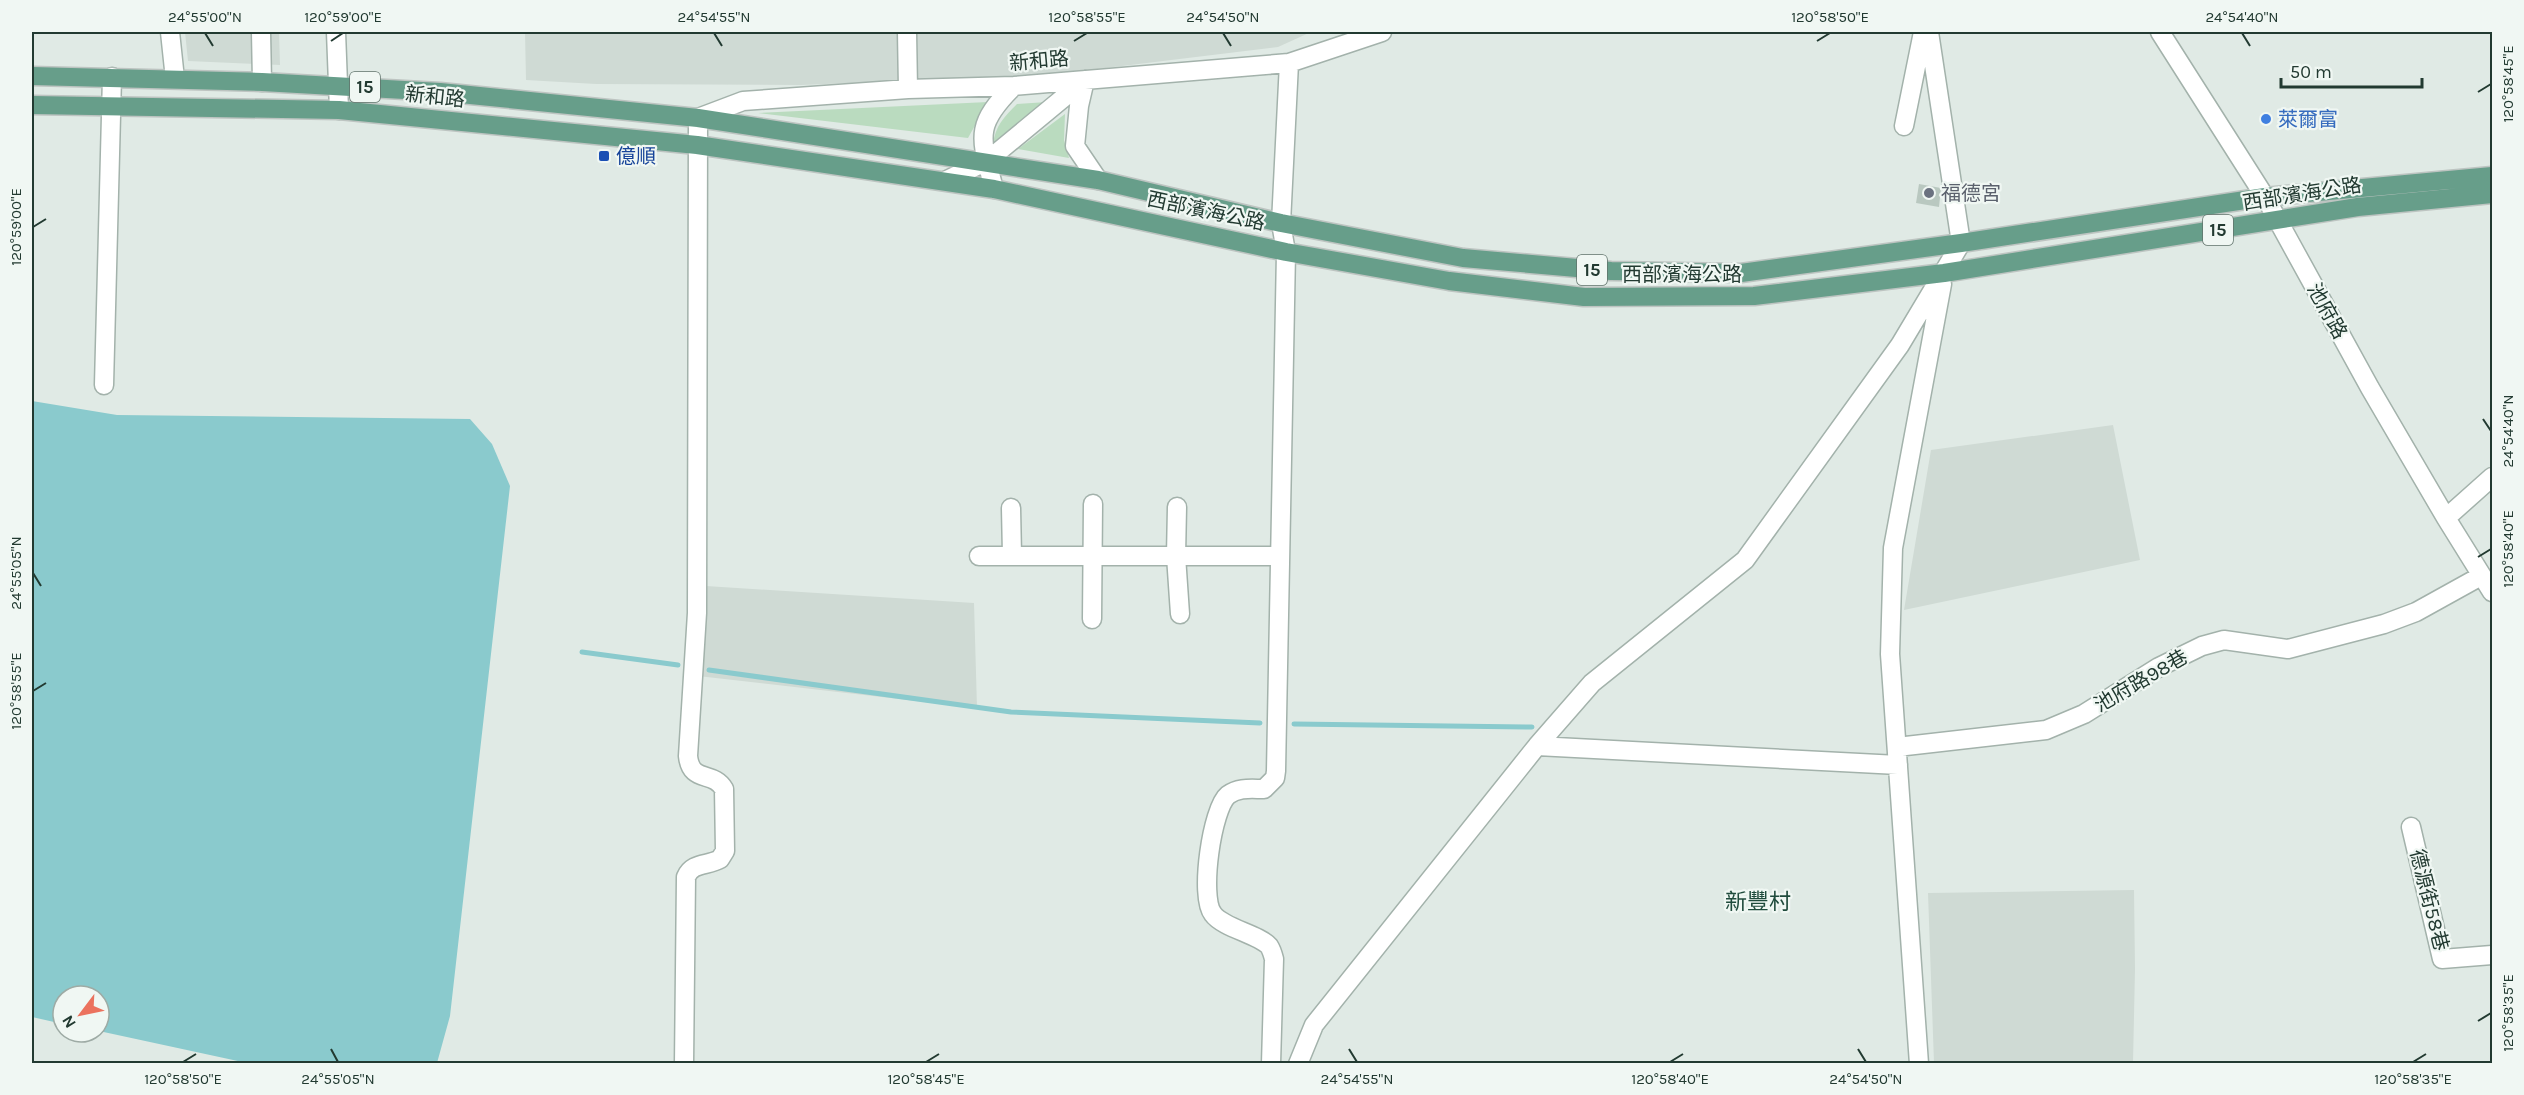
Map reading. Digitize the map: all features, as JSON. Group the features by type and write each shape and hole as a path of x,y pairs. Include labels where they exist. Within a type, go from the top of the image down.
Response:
{"main road":[{"name":"新和路","path":"32,76 262,82 440,92 698,118"},
{"name":"新和路","path":"32,105 339,110 697,145"},
{"name":"西部濱海公路","path":"698,118 1098,180 1281,223 1463,258 1611,271 1741,273 1961,243 2265,197 2493,176"},
{"name":"西部濱海公路","path":"697,145 994,189 1286,252 1449,281 1584,297 1754,296 1944,273 2358,207 2493,194"}],"street":[{"path":"170,32 175,79"},
{"path":"261,32 262,82"},
{"path":"336,32 339,110"},
{"path":"908,32 908,90"},
{"name":"新和路","path":"698,118 743,101 908,90 1014,86 1289,63 1382,32"},
{"path":"1904,126 1923,32"},
{"path":"1298,1064 1314,1025 1537,746 1592,683 1745,560 1900,345 1961,243 1929,32"},
{"name":"池府路","path":"2160,32 2265,197 2446,518 2493,592"},
{"path":"1271,1064 1274,958 1268,945 1213,916 1207,903 1205,887 1207,865 1221,805 1227,796 1241,789 1264,789 1275,778 1286,252 1281,223 1289,63"},
{"path":"104,386 112,77"},
{"path":"945,181 987,161 1085,80"},
{"path":"1085,80 1078,106 1075,146 1098,180"},
{"path":"994,189 982,142 986,120 999,100 1014,86"},
{"path":"684,1064 686,877 688,871 696,866 720,859 725,851 723,789 715,780 691,770 687,756 697,613 698,118"},
{"path":"1919,1064 1890,654 1893,548 1944,273"},
{"path":"2446,518 2493,477"},
{"path":"1092,619 1093,504"},
{"path":"1177,507 1176,556 1180,614"},
{"path":"1011,508 1012,555"},
{"path":"979,556 1280,556"},
{"name":"池府路98巷","path":"1537,746 1898,756 2046,730 2084,714 2158,667 2202,646 2224,640 2288,649 2308,644 2384,624 2416,612 2481,576"},
{"name":"德源街58巷","path":"2411,827 2442,959 2493,954"}],"shaded area":[{"path":"185,32 279,32 280,65 188,61"},
{"path":"525,32 1311,32 1278,47 1048,75 801,85 596,84 526,80"},
{"path":"2113,425 2140,560 1904,610 1931,450"},
{"path":"706,586 974,603 977,708 698,676"},
{"path":"2134,890 2133,1063 1934,1063 1928,893"}],"green space":[{"path":"988,102 968,138 758,113"},
{"path":"1047,102 993,145 1001,122 1017,104"},
{"path":"1065,114 1064,140 1069,158 1018,149"}],"water":[{"path":"32,401 117,415 470,419 492,444 510,486 450,1016 437,1063 247,1063 111,1034 111,984 51,984 51,1021 32,1017"}],"building":[{"name":"福德宮","path":"1919,184 1941,188 1939,207 1916,203"}],"waterway":[{"path":"582,652 678,665"},
{"path":"709,670 1011,712 1260,723"},
{"path":"1294,724 1532,727"}],"place":[{"name":"萊爾富","path":"2266,119"},
{"name":"億順","path":"604,156"},
{"name":"福德宮","path":"1929,193"}],"district":[{"name":"新豐村","path":"1758,902"}]}
